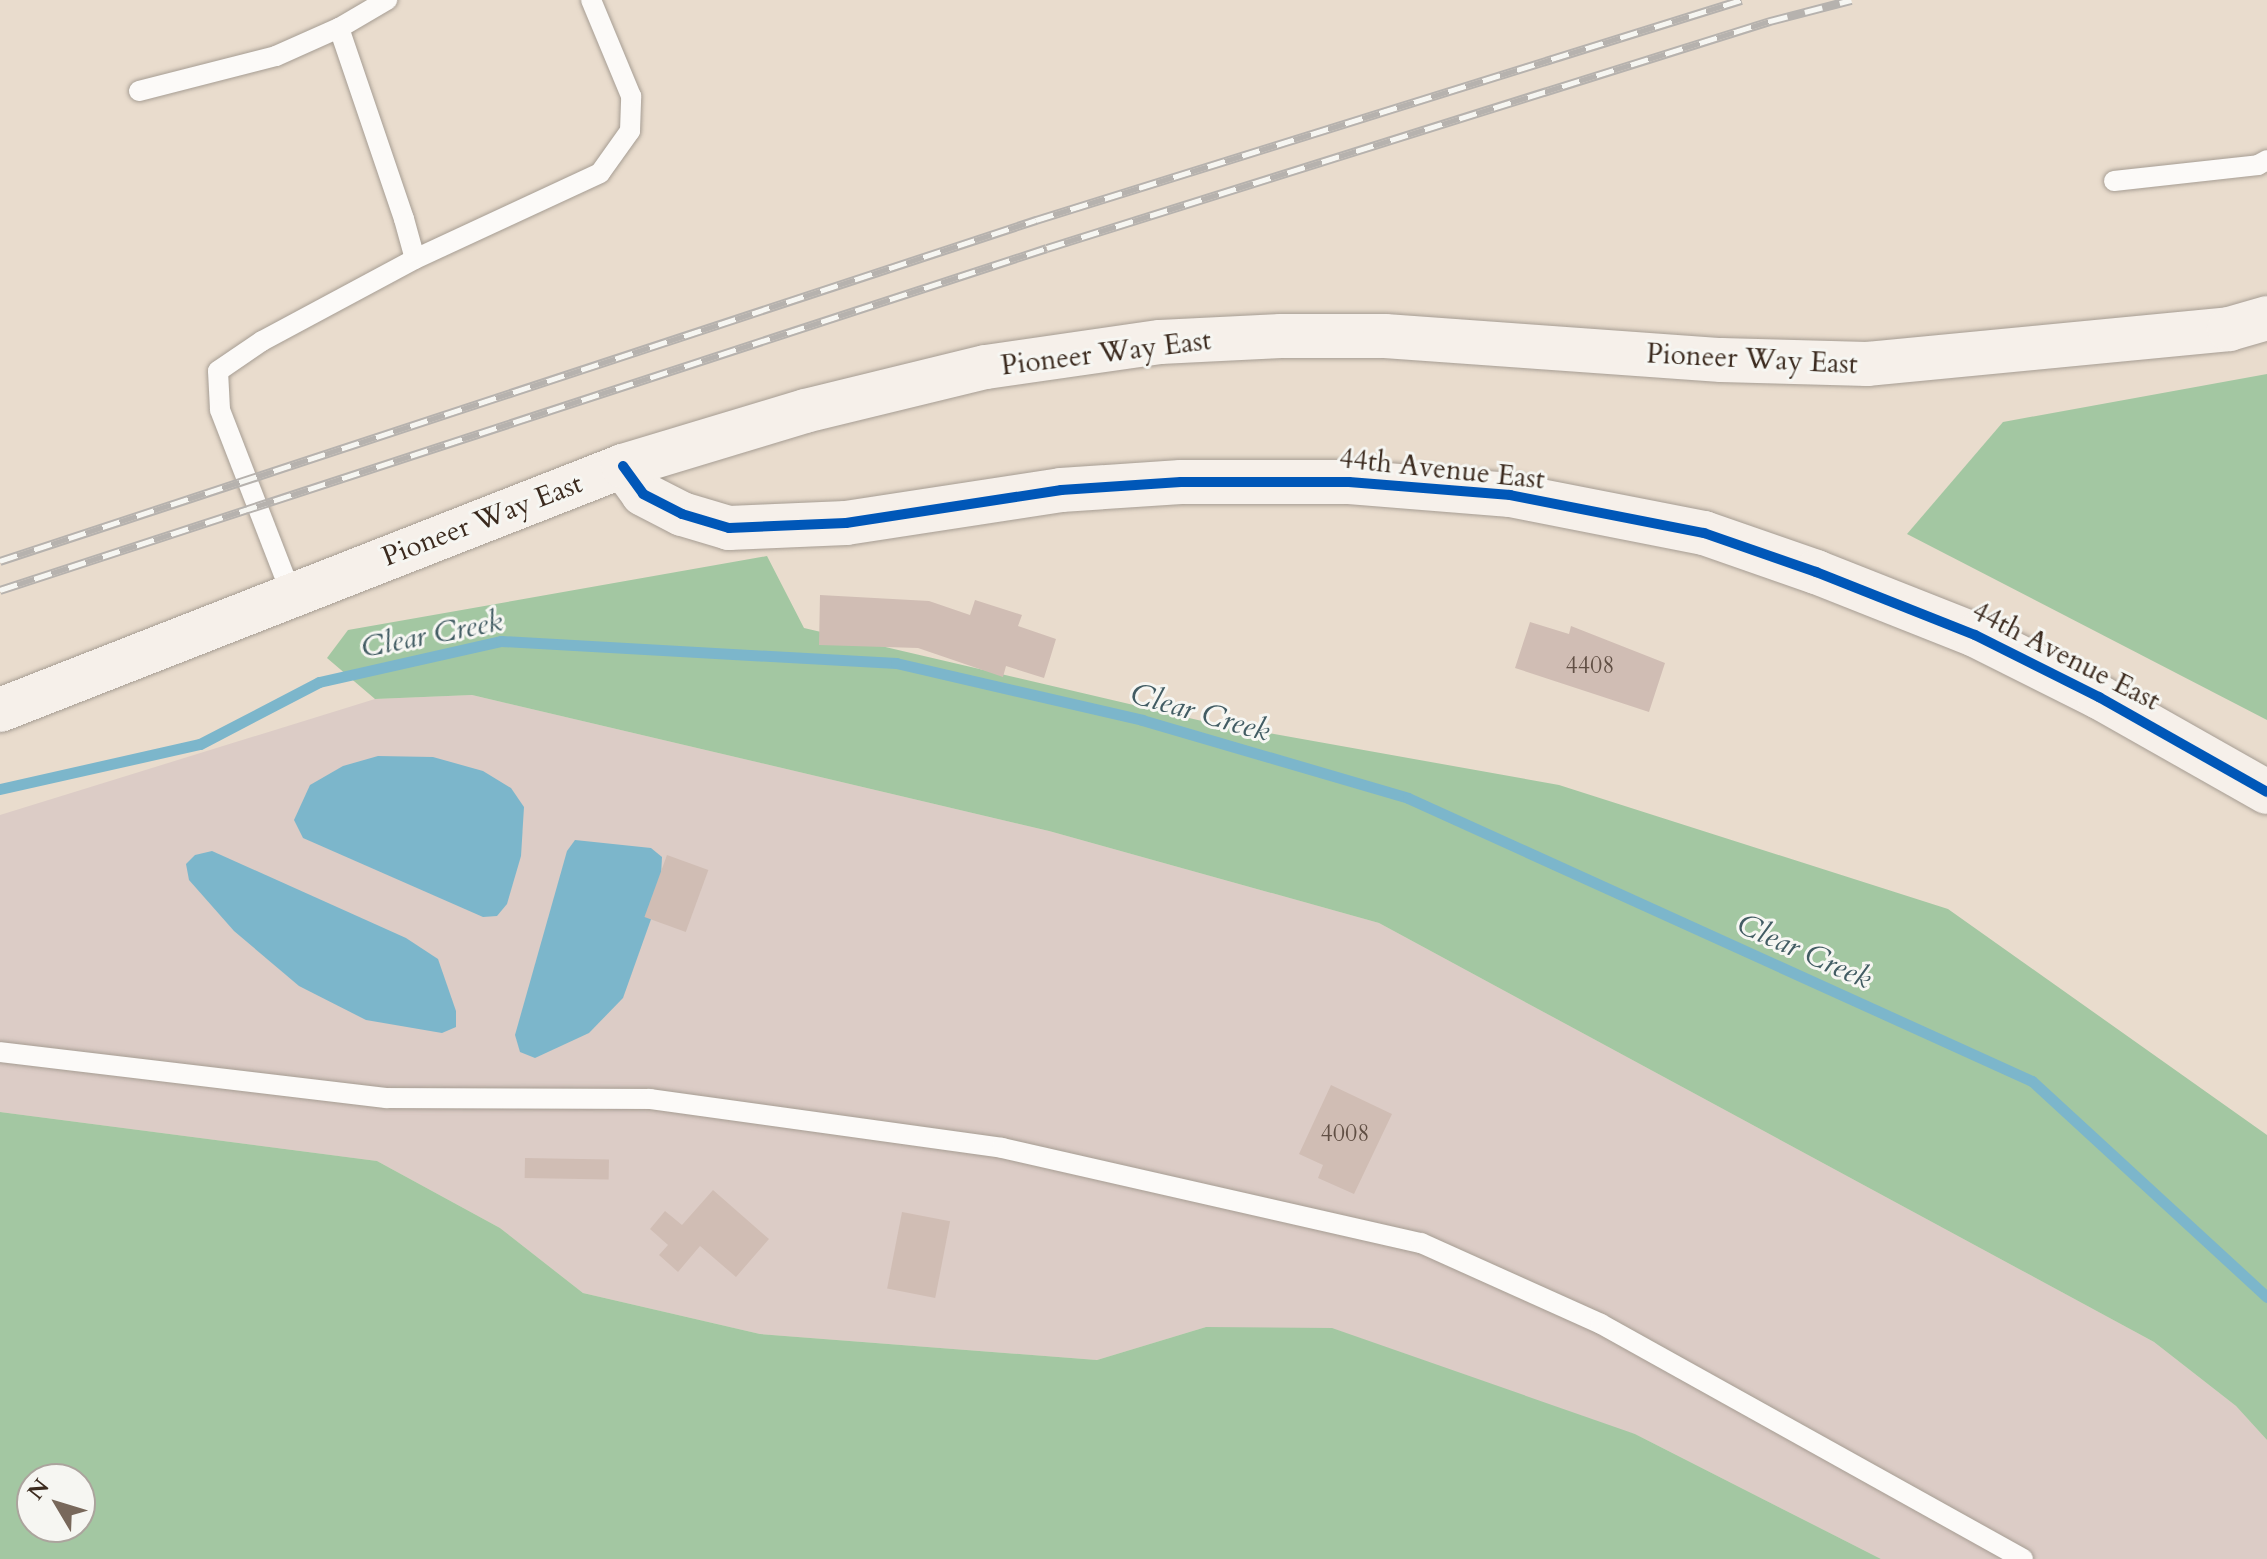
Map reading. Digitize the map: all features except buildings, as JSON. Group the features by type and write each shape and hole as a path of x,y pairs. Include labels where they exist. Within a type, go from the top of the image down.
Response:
{"main road":[{"name":"Pioneer Way East","path":"0,710 291,593 623,466 805,411 986,367 1160,342 1385,336 1721,360 1867,364 2229,329 2267,318"},
{"name":"44th Avenue East","path":"623,466 643,494 682,514 729,528 846,523 1061,490 1222,481 1349,482 1510,495 1704,533 1975,635 2099,697 2267,792"}],"lane":[{"path":"139,91 276,56 339,28 387,0"},
{"path":"291,593 220,410 218,371 262,341 415,259 600,173 630,131 631,96 591,0"},
{"path":"339,28 377,128 415,259"},
{"path":"2114,181 2258,165 2267,160"},
{"path":"0,1052 386,1098 650,1099 1002,1148 1421,1243 1601,1324 2023,1559"}],"shaded area":[{"path":"472,695 1049,831 1379,923 2154,1342 2236,1406 2267,1440 2267,1559 1881,1559 1635,1434 1206,1327 1097,1360 760,1334 583,1293 500,1228 377,1161 0,1112 0,815 375,699"}],"green space":[{"path":"2267,374 2267,720 1907,534 2003,422"},
{"path":"767,556 804,628 1202,721 1559,785 1948,909 2267,1135 2267,1440 2236,1406 2154,1342 1379,923 1049,831 472,695 375,699 327,658 348,630"},
{"path":"0,1112 377,1161 500,1228 583,1293 760,1334 1097,1360 1206,1327 1332,1328 1635,1434 1881,1559 0,1559"}],"water":[{"path":"378,756 433,757 483,771 511,788 524,807 521,856 507,904 497,916 483,917 303,838 294,820 310,785 343,766"},
{"path":"575,840 651,848 662,857 660,894 623,998 589,1033 535,1058 520,1052 515,1035 567,851"},
{"path":"212,851 406,938 438,959 456,1011 456,1027 442,1033 366,1020 299,986 234,931 189,880 186,864 195,855"}],"waterway":[{"name":"Clear Creek","path":"0,789 200,744 319,682 501,641 896,663 1142,720 1408,798 2032,1081 2267,1297"}],"railway":[{"path":"0,561 1036,220 1741,0"},
{"path":"0,590 1047,248 1770,21 1851,0"}],"cycle path":[{"path":"623,466 643,494 682,514 729,528 846,523 1061,490 1181,482 1349,482 1510,495 1704,533 1816,572 1975,635 2099,697 2267,792"}]}
